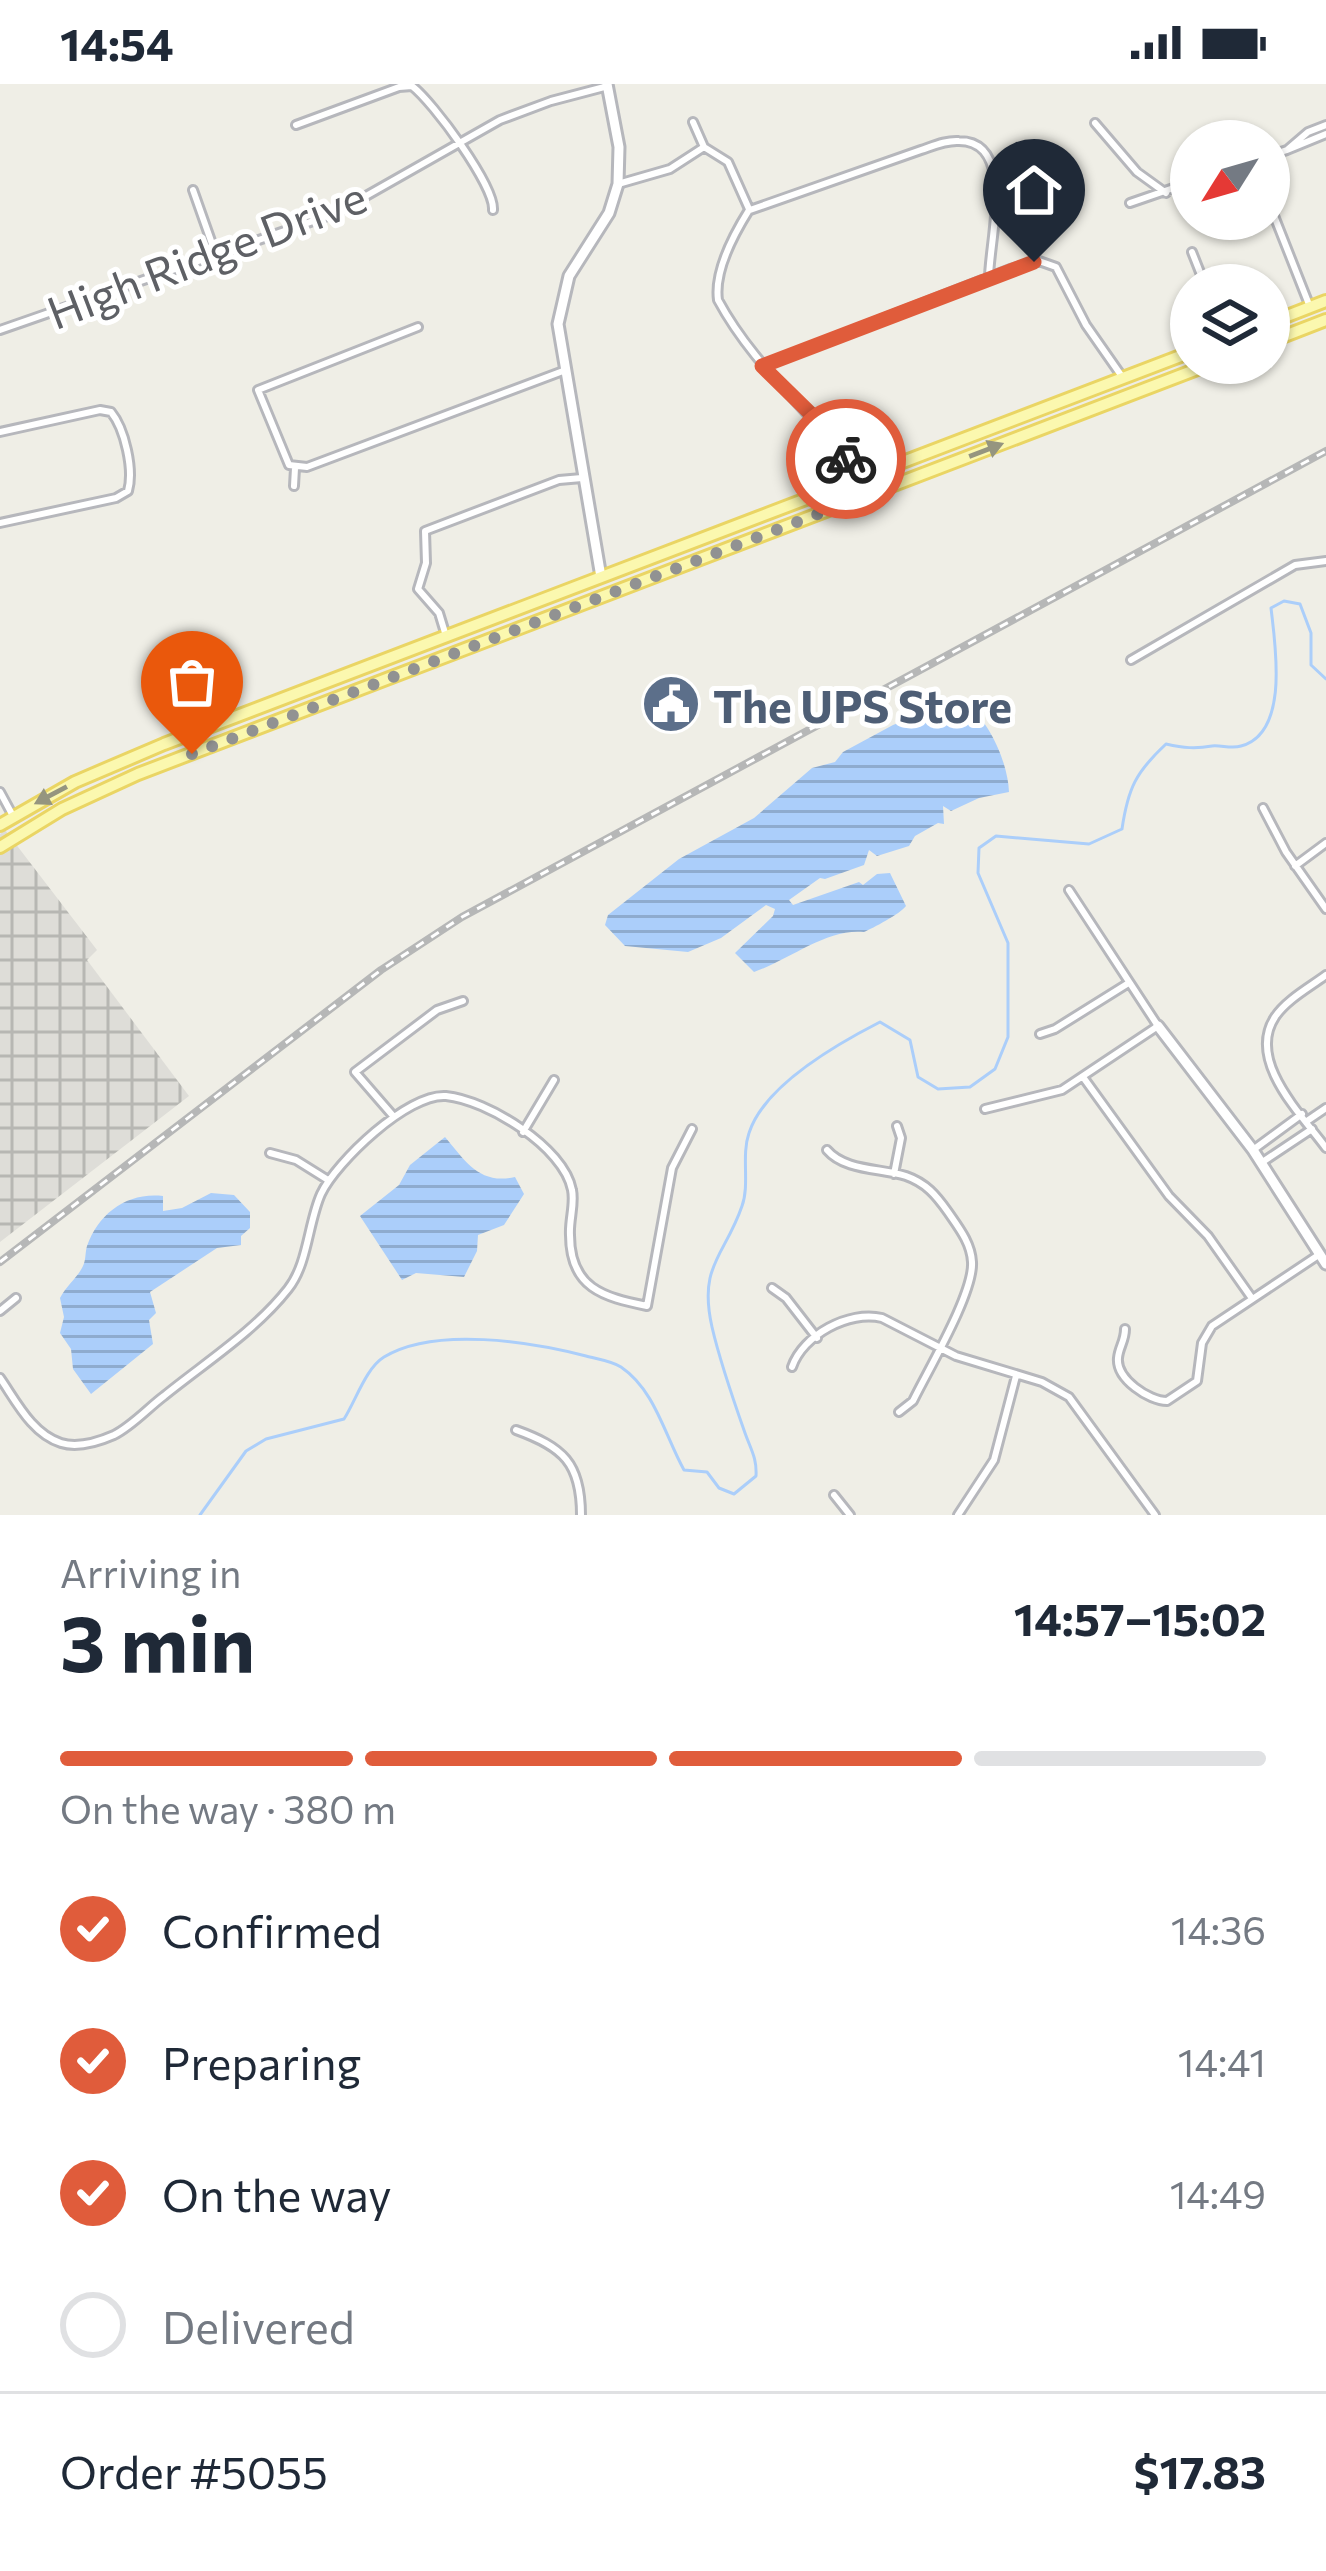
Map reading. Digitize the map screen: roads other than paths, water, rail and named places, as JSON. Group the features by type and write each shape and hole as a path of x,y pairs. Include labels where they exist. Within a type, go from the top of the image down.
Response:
{"main road":[{"path":"1290,315 1326,301"},
{"path":"1290,334 1320,323 1310,307"},
{"path":"0,825 103,769 184,736 1170,360"},
{"path":"1123,378 1129,395"},
{"path":"0,848 110,786 1170,380"},
{"path":"1024,416 1030,433"},
{"path":"926,453 932,470"},
{"path":"860,478 870,494"},
{"path":"768,514 776,530"},
{"path":"686,545 692,562"},
{"path":"601,577 602,596"},
{"path":"418,648 427,663"},
{"path":"314,687 320,704"},
{"path":"184,736 192,754"},
{"path":"103,769 110,786"},
{"path":"13,816 22,833"}],"street":[{"name":"High Ridge Drive","path":"0,330 336,213 457,142 532,107 608,85"},
{"path":"601,577 558,324 565,286 609,213 618,184 620,147 608,85"},
{"path":"296,125 406,86 417,89 490,192 493,210"},
{"path":"693,122 704,148 728,162 750,210"},
{"path":"1095,123 1137,172 1166,193"},
{"path":"1290,147 1326,124"},
{"path":"1290,149 1326,134"},
{"path":"860,478 814,417 762,366 717,295 727,254 750,210 921,150 968,142 988,157 996,175 989,278"},
{"path":"618,184 670,169 704,148"},
{"path":"193,190 216,255"},
{"path":"1130,203 1170,191"},
{"path":"1284,240 1310,307"},
{"path":"1192,252 1197,264"},
{"path":"762,366 1034,262 1056,267 1086,325 1123,378"},
{"path":"295,468 284,459 258,389 418,327"},
{"path":"295,468 563,371"},
{"path":"0,432 114,409 132,493 0,524"},
{"path":"294,486 295,468"},
{"path":"446,637 440,613 418,589 426,563 425,531 559,480 583,478"},
{"path":"1131,660 1295,565 1326,561"},
{"path":"0,792 13,816"},
{"path":"1263,808 1326,909"},
{"path":"1295,866 1326,843"},
{"path":"1069,890 1127,984 1252,1150 1323,1259 1251,1298 1206,1333 1197,1381 1167,1401 1142,1393 1118,1366 1125,1329"},
{"path":"1326,975 1278,1012 1268,1034 1268,1061 1326,1148"},
{"path":"1040,1034 1127,984"},
{"path":"394,1117 355,1072 436,1010 463,1001"},
{"path":"985,1109 1056,1094 1159,1026"},
{"path":"1083,1077 1251,1298"},
{"path":"524,1132 554,1080"},
{"path":"0,1378 41,1434 64,1444 89,1444 117,1433 245,1331 292,1284 328,1180 394,1117 419,1100 444,1096 493,1111 542,1145 566,1170 573,1195 569,1240 573,1262 584,1281 604,1297 647,1306 672,1168 692,1130"},
{"path":"1261,1163 1326,1108"},
{"path":"1252,1150 1307,1122"},
{"path":"894,1174 901,1138 897,1126"},
{"path":"827,1150 837,1160 920,1182 934,1192 971,1252 969,1284 913,1401 899,1412"},
{"path":"270,1153 296,1160 328,1180"},
{"path":"772,1288 787,1299 817,1338"},
{"path":"0,1311 16,1298"},
{"path":"792,1367 796,1354 817,1338 844,1320 868,1315 939,1347 1052,1386 1074,1401 1155,1515"},
{"path":"958,1515 994,1460 1016,1376"},
{"path":"516,1430 555,1447 571,1464 580,1484 581,1515"},
{"path":"834,1495 850,1515"}],"water":[{"path":"963,703 981,719 995,742 1009,792 979,798 951,811 943,806 944,824 915,836 909,846 877,856 869,850 864,865 820,878 789,900 793,905 890,873 906,906 892,917 864,932 822,940 754,972 735,953 773,916 775,909 766,905 721,938 688,952 625,946 605,925 608,915 679,859 754,818 812,768 835,762 843,752 893,725 930,711 933,719 942,721"},
{"path":"445,1137 483,1174 515,1177 524,1194 504,1225 478,1235 477,1251 464,1277 416,1273 402,1280 360,1216 399,1185 410,1165"},
{"path":"211,1193 234,1195 250,1212 250,1228 241,1236 241,1245 217,1248 150,1292 156,1313 149,1320 153,1344 91,1394 73,1369 71,1349 60,1333 64,1317 60,1298 83,1266 92,1234 126,1201 163,1196 163,1211 182,1208"}],"waterway":[{"path":"200,1515 246,1451 266,1439 344,1419 367,1376 384,1357 405,1347 456,1339 538,1346 617,1365 643,1388 684,1470 707,1472 719,1488 734,1494 756,1476 756,1464 715,1340 708,1289 715,1262 742,1206 747,1142 757,1116 804,1068 880,1022 910,1040 918,1077 938,1089 970,1087 995,1069 1008,1037 1008,943 978,873 979,848 996,836 1089,844 1122,829 1135,782 1166,744 1234,747 1257,738 1267,724 1276,686 1271,608 1284,601 1300,604 1311,633 1311,665 1326,679"}],"railway":[{"path":"0,1262 381,970 462,917 1326,451"}],"place":[{"name":"The UPS Store","path":"671,704"}]}
